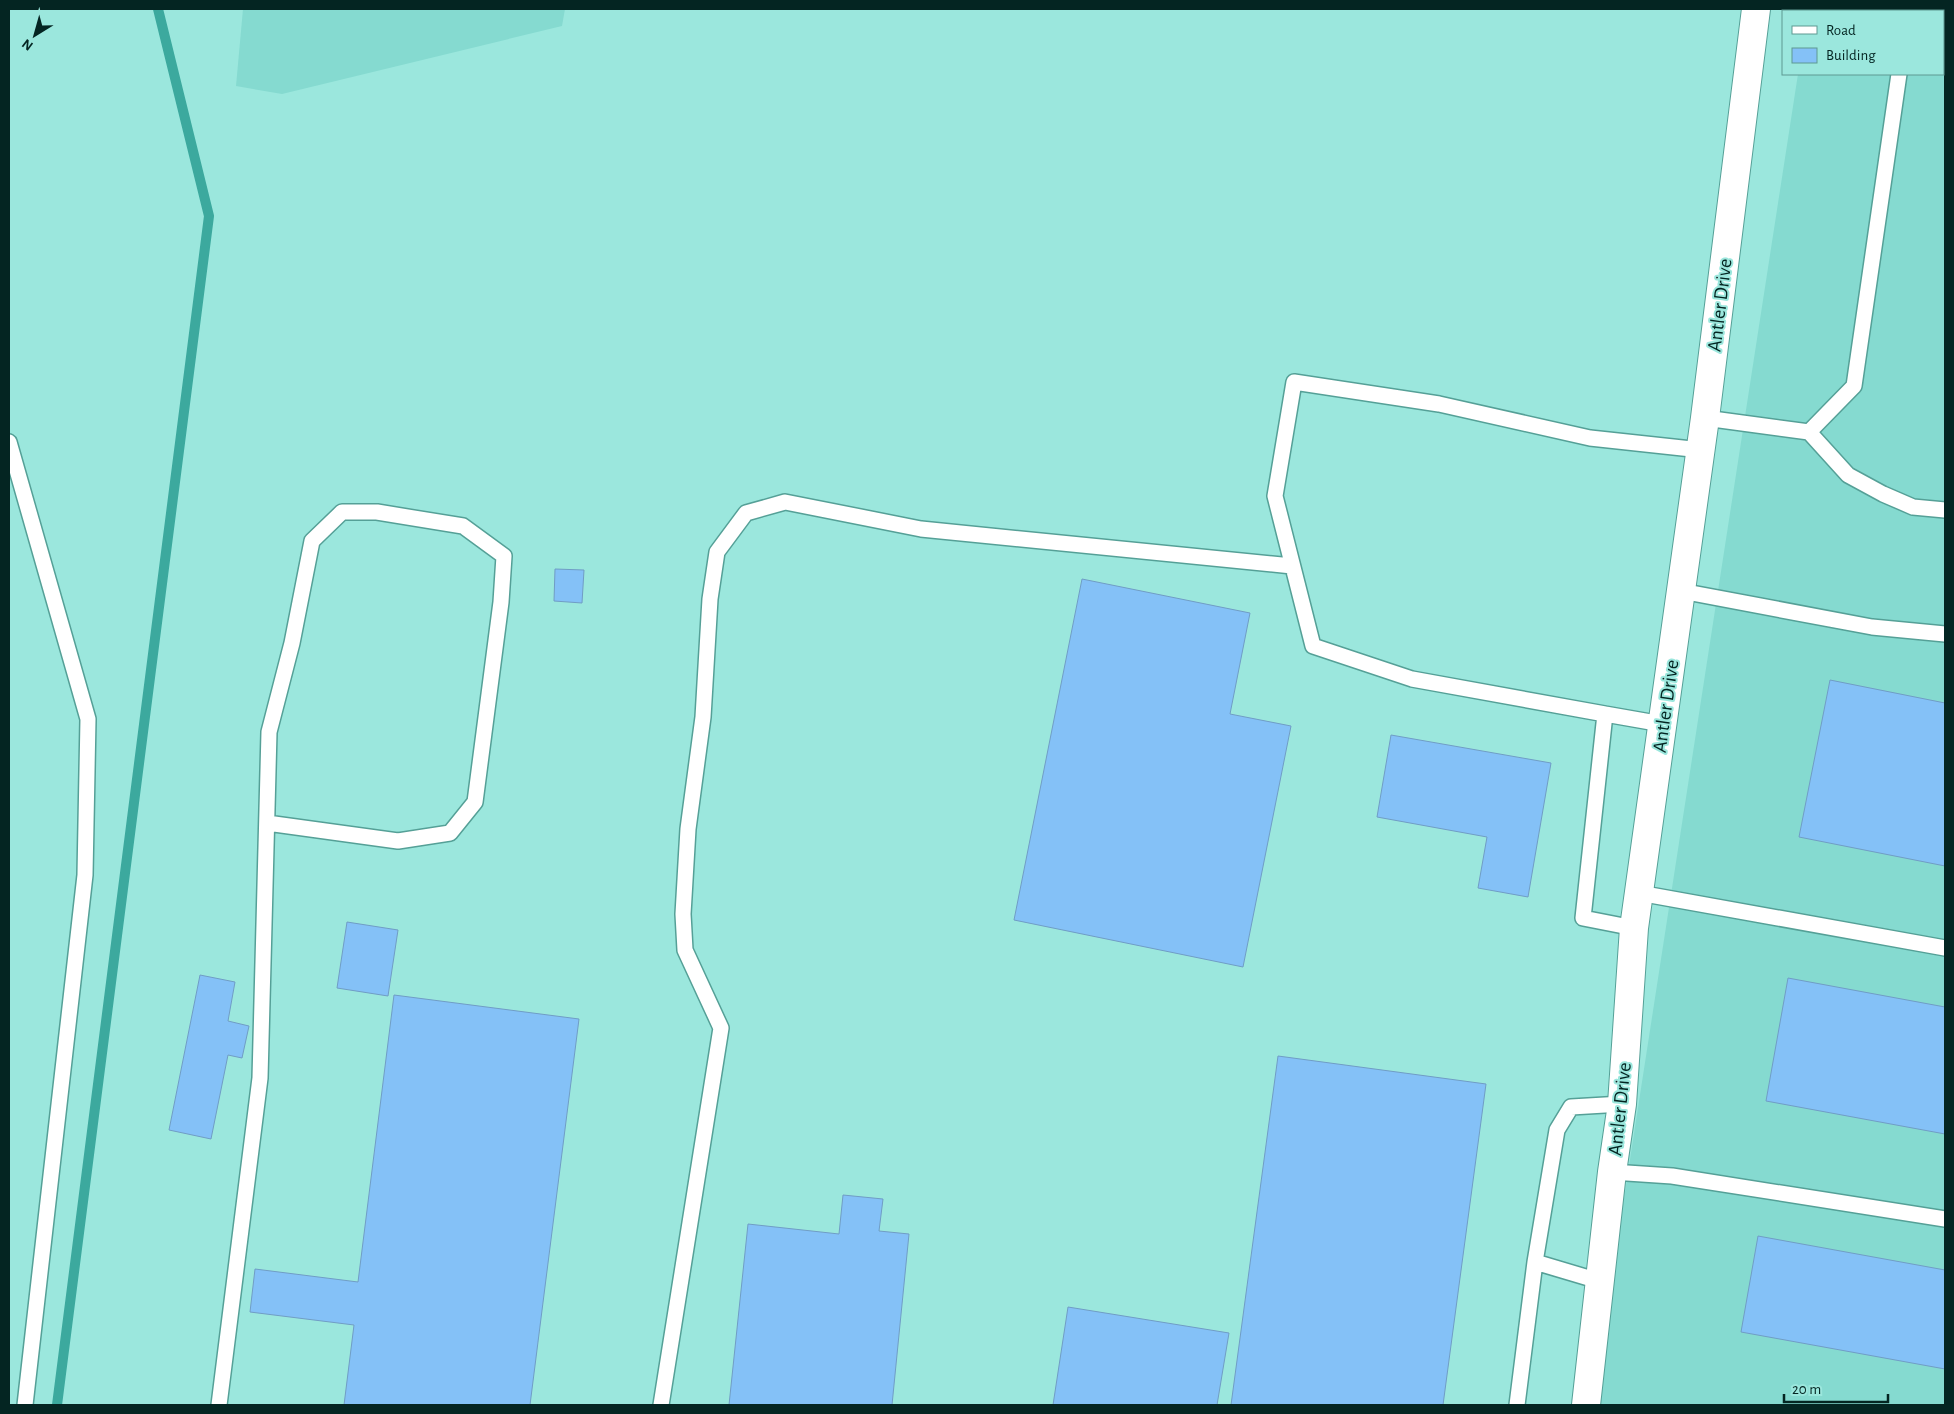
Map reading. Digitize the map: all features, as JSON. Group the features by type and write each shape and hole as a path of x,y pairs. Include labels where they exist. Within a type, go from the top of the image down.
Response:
{"street":[{"name":"Antler Drive","path":"1586,1405 1612,1172 1622,1104 1634,928 1701,450 1756,9"}],"lane":[{"path":"1809,432 1854,386 1899,75"},
{"path":"1662,724 1412,680 1313,646 1274,496 1294,382 1439,404 1590,438 1701,450"},
{"path":"1705,418 1809,432 1848,475 1883,494 1913,507 1945,510"},
{"path":"9,442 88,719 85,875 25,1405"},
{"path":"662,1405 721,1028 685,950 682,914 688,829 703,717 710,599 717,552 746,513 785,502 921,529 1292,566"},
{"path":"219,1405 260,1078 269,732 292,643 312,541 342,512 377,512 463,526 504,556 475,802 450,833 398,841 267,823"},
{"path":"1681,591 1872,626 1945,634"},
{"path":"1605,714 1583,918 1634,928"},
{"path":"1639,894 1945,948"},
{"path":"1517,1405 1535,1262 1557,1130 1571,1107 1622,1104"},
{"path":"1612,1172 1672,1176 1945,1218"},
{"path":"1535,1262 1599,1281"}],"shaded area":[{"path":"243,9 565,9 562,26 282,94 236,86"},
{"path":"1945,9 1945,1405 1592,1405 1798,75 1944,75 1944,10 1808,10"}],"building":[{"path":"555,569 584,570 582,603 554,601"},
{"path":"1082,579 1250,613 1230,714 1291,726 1243,967 1014,920"},
{"path":"1830,680 1945,703 1945,866 1799,837"},
{"path":"1391,735 1551,763 1528,897 1478,888 1487,837 1377,817"},
{"path":"347,922 398,930 388,996 337,988"},
{"path":"200,975 235,982 228,1021 249,1026 242,1058 228,1055 211,1139 169,1130"},
{"path":"1788,978 1945,1007 1945,1134 1766,1101"},
{"path":"394,995 579,1019 530,1405 344,1405 354,1325 250,1312 255,1269 358,1282"},
{"path":"1278,1056 1486,1084 1443,1405 1231,1405"},
{"path":"843,1195 883,1199 879,1231 909,1234 892,1405 729,1405 748,1224 839,1234"},
{"path":"1758,1236 1945,1270 1945,1369 1741,1332"},
{"path":"1068,1307 1229,1333 1217,1405 1053,1405"}],"waterway":[{"path":"57,1405 209,216 158,9"}]}
